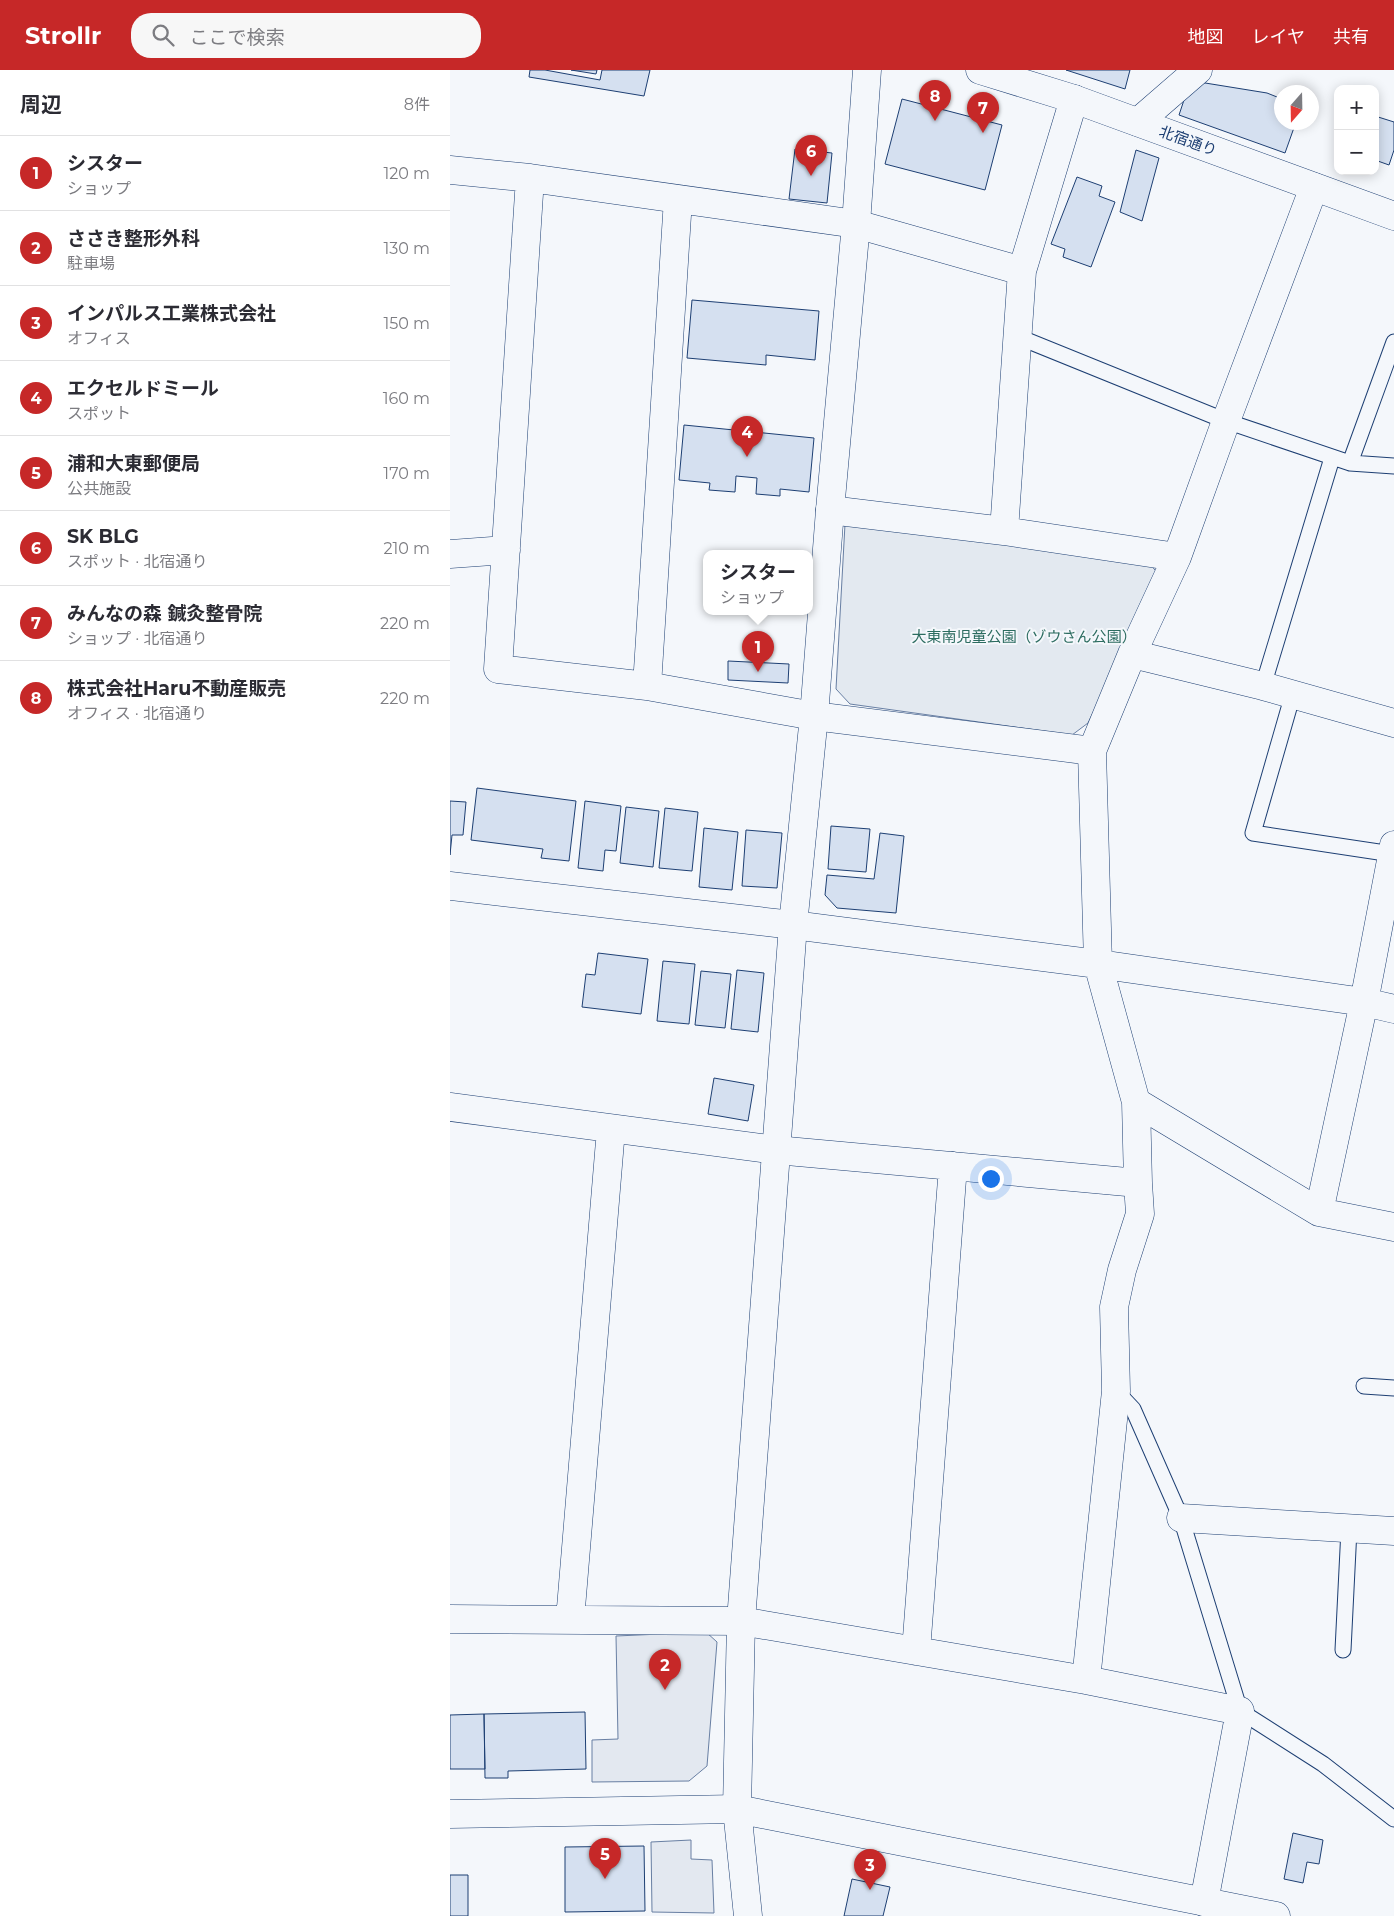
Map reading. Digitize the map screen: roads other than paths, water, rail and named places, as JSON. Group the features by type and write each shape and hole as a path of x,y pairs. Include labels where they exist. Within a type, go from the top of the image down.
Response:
{"street":[{"path":"748,1916 737,1808 741,1621 793,925 814,716 830,510 856,224 867,70"},
{"name":"北宿通り","path":"980,70 1015,75 1074,99 1394,216"},
{"path":"1138,122 1188,73"},
{"path":"1004,531 1022,271 1074,99"},
{"path":"450,170 530,178 856,224 1022,271"},
{"path":"530,178 498,669 647,686 814,716 1092,751"},
{"path":"1086,1680 1116,1392 1114,1307 1122,1270 1140,1214 1136,1102 1098,964 1092,751 1132,654 1177,557 1314,187"},
{"path":"647,686 678,199"},
{"path":"830,510 1004,531 1177,557"},
{"path":"450,554 506,550"},
{"path":"1132,654 1263,686 1394,723"},
{"path":"1319,1212 1364,1002 1392,859"},
{"path":"450,886 793,925 1098,964 1364,1002 1394,1009"},
{"path":"1136,1102 1319,1212 1394,1226"},
{"path":"450,1110 776,1150 1138,1183"},
{"path":"570,1620 611,1129"},
{"path":"916,1650 953,1166"},
{"path":"1181,1518 1394,1532"},
{"path":"450,1619 741,1621 1086,1680 1240,1711 1204,1902"},
{"path":"450,1814 737,1808 1276,1916"}],"lane":[{"path":"1016,336 1226,422 1350,463 1394,466"},
{"path":"1350,463 1394,342"},
{"path":"1263,686 1332,458"},
{"path":"1293,694 1253,833 1392,859"},
{"path":"1364,1386 1394,1388"},
{"path":"1116,1392 1133,1409 1181,1518 1240,1711 1323,1764 1394,1819"},
{"path":"1343,1650 1349,1528"}],"place":[{"name":"株式会社Haru不動産販売","path":"935,121"},
{"name":"みんなの森 鍼灸整骨院","path":"983,133"},
{"name":"SK BLG","path":"811,176"},
{"name":"エクセルドミール","path":"747,457"},
{"name":"シスター","path":"758,672"},
{"name":"ささき整形外科","path":"665,1690"},
{"name":"浦和大東郵便局","path":"605,1879"},
{"name":"インパルス工業株式会社","path":"870,1890"}],"park label":[{"name":"大東南児童公園（ゾウさん公園）","path":"1024,637"}]}
